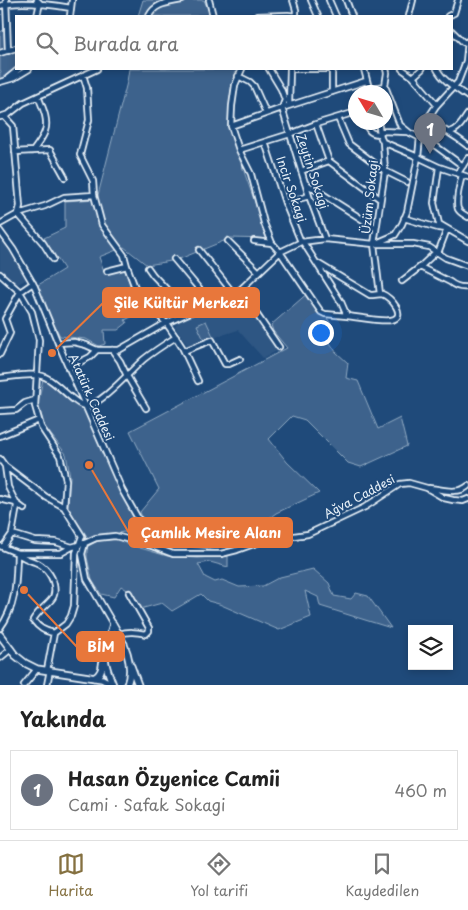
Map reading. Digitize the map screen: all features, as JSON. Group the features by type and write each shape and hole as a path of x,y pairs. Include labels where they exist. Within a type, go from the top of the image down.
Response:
{"main road":[{"path":"113,624 124,644 138,685"},
{"path":"94,678 101,672 103,654 113,624"},
{"path":"107,643 112,637 119,634"},
{"path":"0,636 25,663 37,669 102,679 113,685"},
{"path":"113,685 106,662 106,650 113,641 124,644"},
{"path":"128,684 130,664"},
{"path":"94,678 103,685"}],"street":[{"path":"70,15 72,0"},
{"path":"150,15 152,10 158,6 182,0"},
{"path":"209,0 213,15"},
{"path":"293,0 296,15"},
{"path":"311,0 318,15"},
{"path":"329,0 336,15"},
{"path":"346,0 352,15"},
{"path":"409,15 412,0"},
{"path":"450,15 454,13 458,0"},
{"path":"0,6 6,2 39,2 71,8"},
{"path":"6,2 8,51"},
{"path":"37,15 39,2"},
{"path":"272,15 292,15"},
{"path":"0,30 7,27"},
{"path":"374,244 395,235 404,218 407,212 418,157 420,137 426,122 437,105 458,82 466,62 468,42 463,42 453,32"},
{"path":"0,53 15,48"},
{"path":"3,81 18,70"},
{"path":"3,81 14,78 27,70"},
{"path":"2,116 9,114 23,103 95,70"},
{"path":"241,70 235,85 231,126 239,150 251,174 264,223 272,243 321,312 386,320 393,320 398,314 398,309 394,303 383,295 370,295 317,263"},
{"name":"Zeytin Sokagi","path":"270,70 285,100 282,108 309,196 325,240"},
{"path":"289,105 290,70"},
{"path":"332,92 333,70"},
{"path":"364,70 367,85"},
{"path":"403,70 437,105"},
{"path":"413,78 421,70"},
{"path":"438,70 468,97"},
{"path":"385,85 386,71"},
{"path":"83,75 87,88 89,120 80,155 92,176 94,195 102,225 124,255 139,295 166,323 176,337 198,381"},
{"path":"238,76 253,84 266,113"},
{"path":"231,126 289,105 366,81"},
{"path":"34,151 46,126 46,120 38,96"},
{"path":"393,107 400,125 433,144 463,166"},
{"path":"450,132 454,132 468,114"},
{"path":"239,150 348,115"},
{"path":"2,116 14,126 20,206 18,214"},
{"path":"338,118 349,144 385,171 407,182"},
{"path":"426,122 440,126 468,146"},
{"path":"316,124 329,161 380,198"},
{"path":"369,130 374,134 410,132"},
{"name":"Üzüm Sokagi","path":"379,130 383,142 385,171 374,244 383,295"},
{"name":"Incir Sokagi","path":"266,142 285,203 302,242 341,302 347,316"},
{"path":"383,142 439,167 468,177"},
{"path":"15,152 50,150 65,177"},
{"path":"468,158 460,174 457,203 461,213 468,218"},
{"path":"301,171 329,161"},
{"path":"439,167 434,203 440,224 468,240"},
{"path":"305,182 376,228"},
{"path":"0,224 18,214 45,206 64,197 94,195"},
{"path":"285,203 309,196"},
{"path":"18,214 43,243 53,259"},
{"path":"404,218 447,229"},
{"path":"402,281 437,253 447,229"},
{"name":"Atatürk Caddesi","path":"0,231 33,283 68,368 122,490 140,522 149,546"},
{"path":"58,343 74,342 96,350 119,350 188,312 240,290 280,252 302,242 325,240 374,244 413,244 428,247 437,253 468,266"},
{"path":"228,241 259,272"},
{"path":"254,241 272,243"},
{"path":"199,250 233,293"},
{"path":"174,260 211,303"},
{"path":"107,272 127,266"},
{"path":"420,267 455,286 461,288 468,287"},
{"path":"148,268 188,312"},
{"path":"0,274 20,292 32,312 39,340 35,406 40,428 60,456 66,480 64,507"},
{"path":"0,354 1,347 7,341 10,332 5,319 20,292 33,283"},
{"path":"240,290 280,347"},
{"path":"0,320 6,323"},
{"path":"0,378 44,376 78,404 85,406 100,399 144,359 176,337"},
{"path":"184,351 212,340 225,364 240,360"},
{"path":"68,368 90,357 96,350"},
{"path":"112,350 120,360 146,408"},
{"path":"0,411 16,410 25,403 36,400"},
{"path":"0,436 38,420"},
{"path":"2,462 46,497 64,507 82,536 76,553 74,606 68,620 54,633 44,632 33,620 36,614 53,598 55,590 52,578 37,563 1,547 12,534 16,503 8,487 2,462"},
{"name":"Ağva Caddesi","path":"17,553 61,553 96,538 114,536 173,554 221,554 265,540 308,534 365,507 400,484 409,483 428,488 444,498 463,501 468,499"},
{"path":"428,488 454,491 468,486"},
{"path":"0,499 16,503 24,509"},
{"path":"12,534 36,541 56,542 72,547"},
{"path":"85,543 82,554 87,579 113,624"},
{"path":"0,628 7,619 16,588 17,553"},
{"path":"119,634 128,631 146,634 149,631 129,593"},
{"path":"47,685 54,633"},
{"path":"0,658 11,649"},
{"path":"24,685 37,669"}],"shaded area":[{"path":"143,0 204,0 211,15 138,15"},
{"path":"6,29 7,49 0,52 0,32"},
{"path":"15,50 15,68 0,79 1,72 0,56"},
{"path":"129,70 241,70 231,90 231,135 268,239 231,238 177,260 147,265 124,247 99,257 105,274 124,269 131,286 116,292 133,316 125,320 127,323 118,330 104,330 105,344 99,346 86,339 60,336 35,287 64,269 44,238 65,228 65,201 97,199"},
{"path":"0,237 27,279 16,285 0,270"},
{"path":"239,291 283,348 263,358 238,330 188,346 175,327 178,322"},
{"path":"309,292 331,324 323,332 336,352 348,363 346,378 358,381 378,429 400,418 407,446 361,467 348,463 305,420 292,416 269,439 287,462 319,493 276,513 243,538 209,549 151,541 140,512 159,489 130,431 287,348 273,331 271,325"},
{"path":"206,321 213,336 204,340 197,325"},
{"path":"43,379 78,406 85,408 139,526 130,534 124,532 88,538 68,507 70,476 66,454 45,427 38,404"},
{"path":"117,539 127,544 167,556 198,558 228,556 228,567 210,562 198,564 205,577 215,582 222,580 239,587 263,586 280,577 313,569 329,583 334,596 351,599 356,593 368,596 391,628 320,606 318,597 305,591 311,617 279,630 208,601 201,594 172,611 162,603 140,609 132,593 121,586 114,597 101,594 92,580 87,547 97,541"}],"place":[{"name":"Hasan Özyenice Camii","path":"430,154"},
{"name":"Şile Kültür Merkezi","path":"52,353"},
{"name":"Çamlık Mesire Alanı","path":"89,465"},
{"name":"BİM","path":"24,590"}]}
